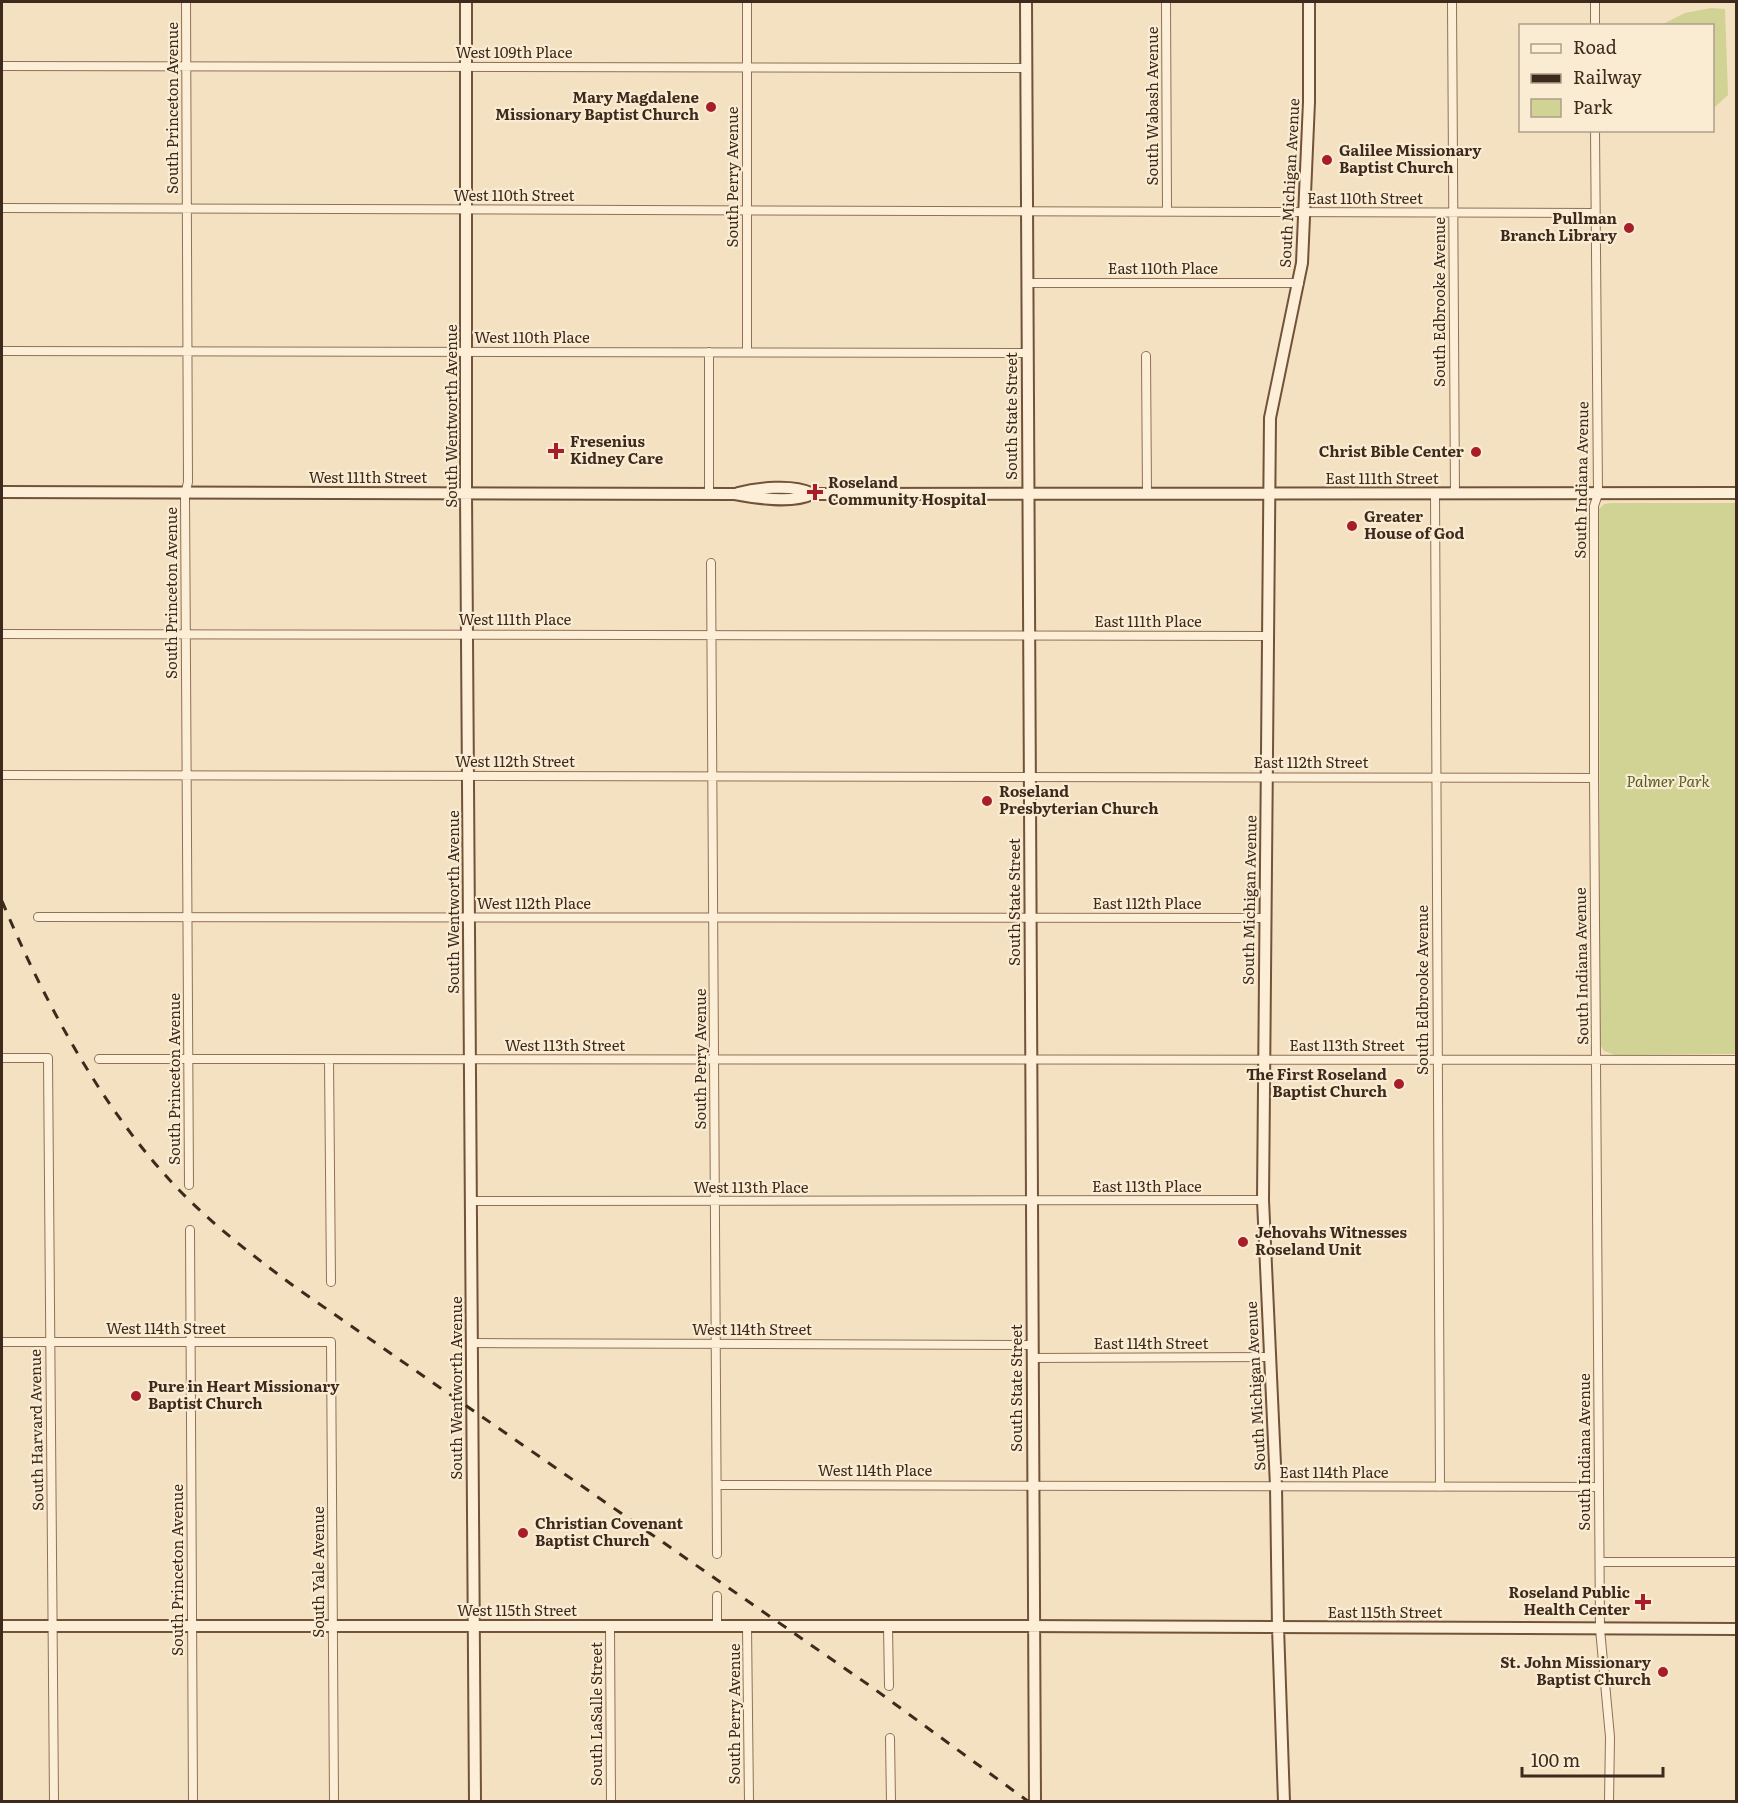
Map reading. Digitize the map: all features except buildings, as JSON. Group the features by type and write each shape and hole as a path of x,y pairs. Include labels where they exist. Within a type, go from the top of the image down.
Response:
{"street":[{"name":"South Princeton Avenue","path":"186,2 189,1185"},
{"name":"South Wentworth Avenue","path":"466,2 466,493 475,1802"},
{"name":"South Perry Avenue","path":"747,2 747,352"},
{"name":"South State Street","path":"1026,2 1035,1802"},
{"name":"South Wabash Avenue","path":"1166,2 1167,211"},
{"name":"South Michigan Avenue","path":"1284,1802 1276,1486 1263,1200 1269,494 1271,408 1302,263 1309,102 1309,2"},
{"name":"South Edbrooke Avenue","path":"1452,2 1455,494"},
{"path":"1595,2 1595,24"},
{"name":"West 109th Place","path":"2,66 1026,68"},
{"name":"South Indiana Avenue","path":"1595,132 1598,494 1594,506 1594,778 1600,1629 1610,1737 1609,1802"},
{"name":"West 110th Street","path":"2,208 1026,210"},
{"name":"East 110th Street","path":"1026,210 1596,213"},
{"name":"East 110th Place","path":"1027,283 1299,283"},
{"name":"West 110th Place","path":"2,351 1027,353"},
{"path":"709,352 709,494"},
{"path":"1146,356 1147,494"},
{"name":"West 111th Street","path":"2,492 735,494 772,499 806,497 812,494 1027,494"},
{"name":"East 111th Street","path":"1027,494 1737,493"},
{"name":"South Edbrooke Avenue","path":"1435,494 1440,1486"},
{"name":"South Perry Avenue","path":"711,563 717,1554"},
{"name":"West 111th Place","path":"2,634 1028,635"},
{"name":"East 111th Place","path":"1028,635 1268,636"},
{"name":"West 112th Street","path":"2,775 1029,776"},
{"name":"East 112th Street","path":"1029,776 1594,778"},
{"name":"West 112th Place","path":"38,917 1030,918"},
{"name":"East 112th Place","path":"1030,918 1265,918"},
{"name":"South Harvard Avenue","path":"2,1058 48,1058 54,1802"},
{"name":"West 113th Street","path":"99,1059 1030,1060"},
{"path":"329,1060 331,1282"},
{"name":"East 113th Street","path":"1030,1060 1737,1060"},
{"name":"East 113th Place","path":"1031,1201 1263,1200"},
{"name":"West 113th Place","path":"471,1201 1031,1201"},
{"name":"South Princeton Avenue","path":"190,1230 193,1802"},
{"name":"West 114th Street","path":"2,1342 331,1342"},
{"name":"South Yale Avenue","path":"331,1342 334,1802"},
{"name":"West 114th Street","path":"472,1343 1032,1345"},
{"name":"East 114th Street","path":"1032,1358 1270,1357"},
{"name":"West 114th Place","path":"717,1485 1032,1485"},
{"name":"East 114th Place","path":"1032,1485 1599,1487"},
{"path":"1600,1562 1737,1562"},
{"name":"South Perry Avenue","path":"717,1596 717,1626"},
{"name":"West 115th Street","path":"2,1626 1033,1626"},
{"name":"South LaSalle Street","path":"610,1626 611,1802"},
{"name":"South Perry Avenue","path":"747,1626 749,1802"},
{"path":"888,1626 889,1686"},
{"name":"East 115th Street","path":"1033,1626 1737,1629"},
{"path":"890,1738 891,1802"}],"green space":[{"path":"1711,8 1725,9 1728,95 1715,107 1714,24 1663,24 1685,13"},
{"name":"Palmer Park","path":"1736,503 1736,1054 1615,1055 1604,1051 1600,1044 1599,509 1604,504"}],"railway":[{"path":"2,901 57,1017 103,1093 155,1163 210,1219 295,1287 873,1688 1029,1802"}],"place":[{"name":"Mary Magdalene Missionary Baptist Church","path":"711,107"},
{"name":"Galilee Missionary Baptist Church","path":"1327,160"},
{"name":"Pullman Branch Library","path":"1629,228"},
{"name":"Fresenius Kidney Care","path":"556,451"},
{"name":"Christ Bible Center","path":"1476,452"},
{"name":"Roseland Community Hospital","path":"815,492"},
{"name":"Greater House of God","path":"1352,526"},
{"name":"Roseland Presbyterian Church","path":"987,801"},
{"name":"The First Roseland Baptist Church","path":"1399,1084"},
{"name":"Jehovahs Witnesses Roseland Unit","path":"1243,1242"},
{"name":"Pure in Heart Missionary Baptist Church","path":"136,1396"},
{"name":"Christian Covenant Baptist Church","path":"523,1533"},
{"name":"Roseland Public Health Center","path":"1643,1602"},
{"name":"St. John Missionary Baptist Church","path":"1663,1672"}]}
